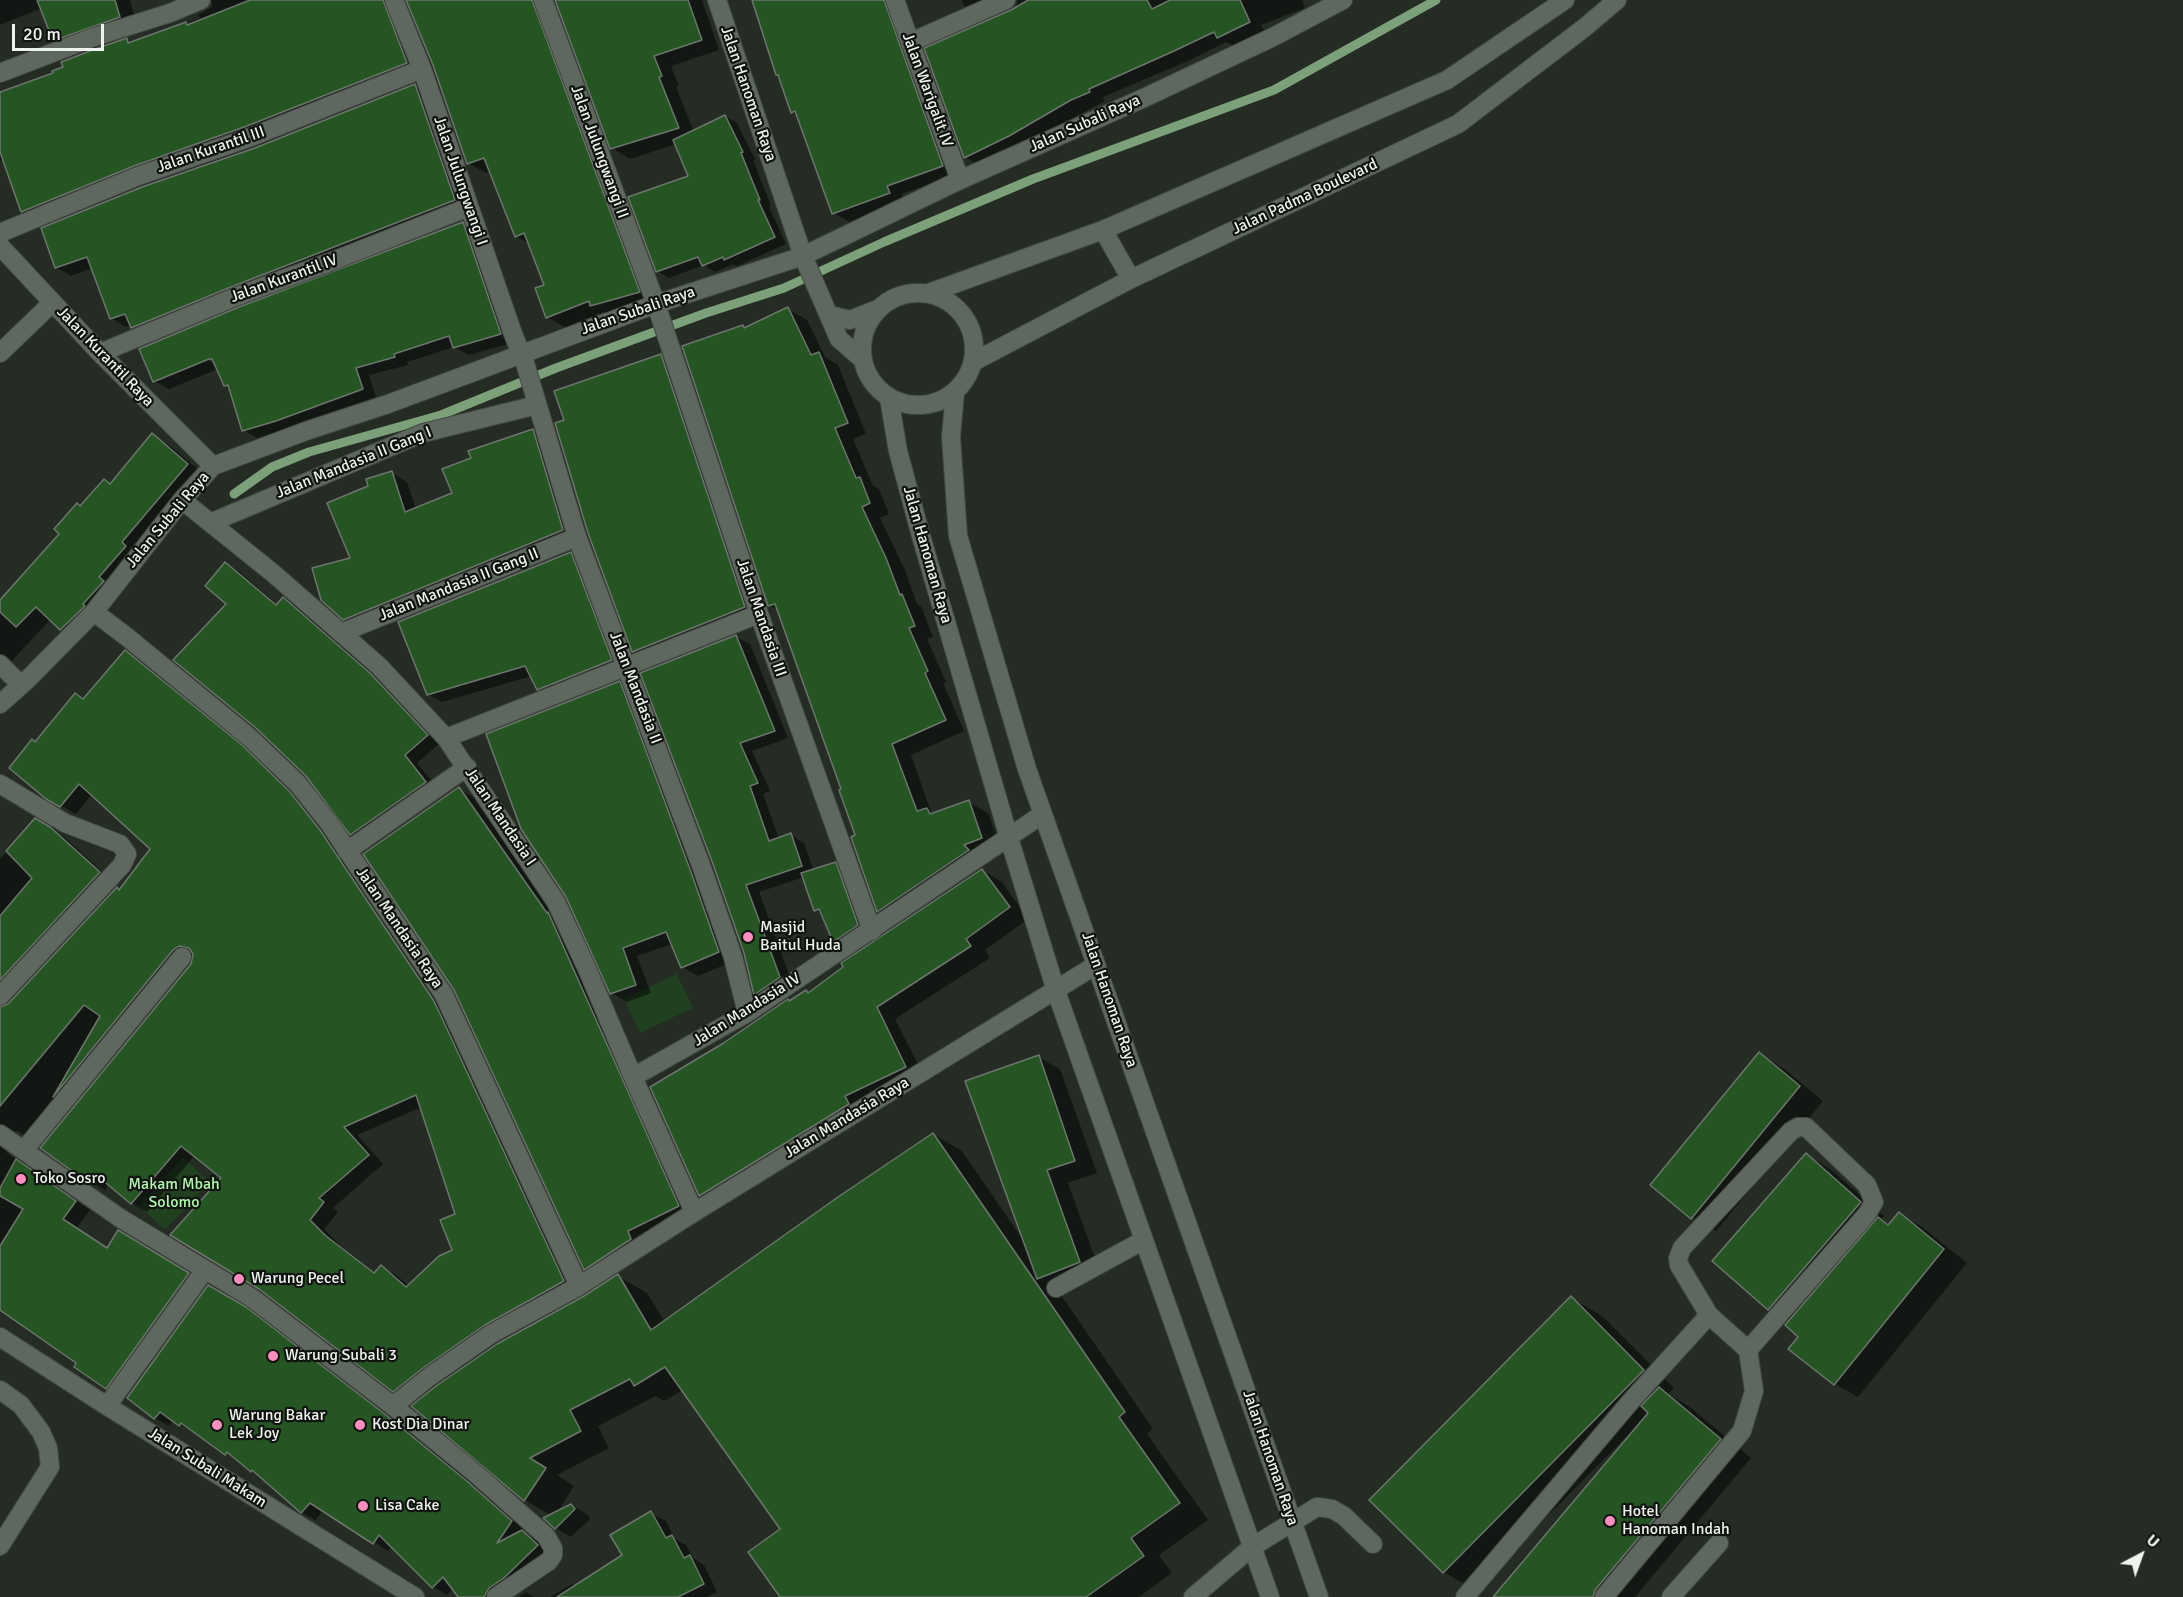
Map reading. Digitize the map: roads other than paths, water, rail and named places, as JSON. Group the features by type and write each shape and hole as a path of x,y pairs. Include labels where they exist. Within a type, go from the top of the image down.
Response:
{"street":[{"path":"0,73 201,0"},
{"name":"Jalan Julungwangi I","path":"394,0 422,69 523,358"},
{"name":"Jalan Julungwangi II","path":"543,0 656,304"},
{"name":"Jalan Hanoman Raya","path":"717,0 810,271 839,339 862,359"},
{"name":"Jalan Warigalit IV","path":"895,0 960,180"},
{"path":"911,42 1006,0"},
{"path":"929,293 1103,230 1447,81 1565,0"},
{"name":"Jalan Padma Boulevard","path":"973,362 1131,279 1458,124 1617,0"},
{"name":"Jalan Subali Raya","path":"0,704 99,616 213,466 306,431 523,358 656,304 810,271 960,180 1273,37 1333,2"},
{"name":"Jalan Kurantil III","path":"0,233 138,176 251,137 422,69"},
{"name":"Jalan Kurantil IV","path":"100,353 235,297 469,207"},
{"path":"1103,230 1131,279"},
{"name":"Jalan Kurantil Raya","path":"0,246 100,353 213,466"},
{"path":"830,315 850,320 875,310 891,298 909,292 929,293 946,300 960,311 970,326 974,344 973,362 967,378 955,392 940,401 923,405 905,404 889,398 876,387 867,374 862,359 861,343 865,327 875,310"},
{"path":"0,353 52,303"},
{"name":"Jalan Mandasia III","path":"656,304 759,614 872,931"},
{"name":"Jalan Mandasia II","path":"523,358 577,537 702,868 733,957 747,1013"},
{"name":"Jalan Hanoman Raya","path":"955,392 951,437 958,536 1027,769 1318,1597"},
{"name":"Jalan Hanoman Raya","path":"889,398 898,451 921,536 1056,991 1270,1597"},
{"name":"Jalan Mandasia II Gang I","path":"208,522 423,433 536,399"},
{"name":"Jalan Mandasia I","path":"186,503 274,574 379,666 446,738 467,767 556,902 694,1212"},
{"name":"Jalan Mandasia II Gang II","path":"341,633 577,537"},
{"path":"446,738 759,614"},
{"name":"Jalan Mandasia Raya","path":"99,616 249,737 298,784 329,823 444,995 579,1286"},
{"path":"0,664 21,685"},
{"path":"347,851 467,767"},
{"path":"0,784 65,823 120,844 128,854 122,865 0,996"},
{"name":"Jalan Mandasia IV","path":"633,1077 747,1013 1043,814"},
{"path":"24,1150 182,957"},
{"name":"Jalan Mandasia Raya","path":"393,1406 491,1334 579,1286 694,1212 1056,991 1096,964"},
{"path":"1604,1597 1742,1431 1754,1391 1748,1350 1709,1315 1679,1265 1678,1258 1682,1248 1791,1131 1798,1127 1806,1127 1867,1185 1874,1202 1867,1214 1748,1350"},
{"path":"0,1134 120,1218 252,1298 393,1406 546,1536 553,1548 553,1555 549,1562 496,1597"},
{"path":"1056,1288 1144,1239"},
{"path":"107,1406 205,1270"},
{"path":"1465,1597 1631,1401 1709,1315"},
{"name":"Jalan Subali Makam","path":"0,1337 107,1406 416,1597"},
{"path":"0,1390 21,1406 41,1432 48,1448 50,1467 0,1546"},
{"path":"1193,1597 1252,1547 1317,1508 1332,1509 1344,1516 1373,1544"},
{"path":"1671,1597 1719,1543"}],"waterway":[{"path":"234,494 272,467 309,452 441,415 556,368 706,313 784,288 884,242 1033,179 1274,90 1436,0"}],"place":[{"name":"Masjid Baitul Huda","path":"748,937"},
{"name":"Toko Sosro","path":"21,1179"},
{"name":"Warung Pecel","path":"239,1279"},
{"name":"Warung Subali 3","path":"273,1356"},
{"name":"Warung Bakar Lek Joy","path":"217,1425"},
{"name":"Kost Dia Dinar","path":"360,1425"},
{"name":"Lisa Cake","path":"363,1506"},
{"name":"Hotel Hanoman Indah","path":"1610,1521"}],"park label":[{"name":"Makam Mbah Solomo","path":"174,1194"}]}
